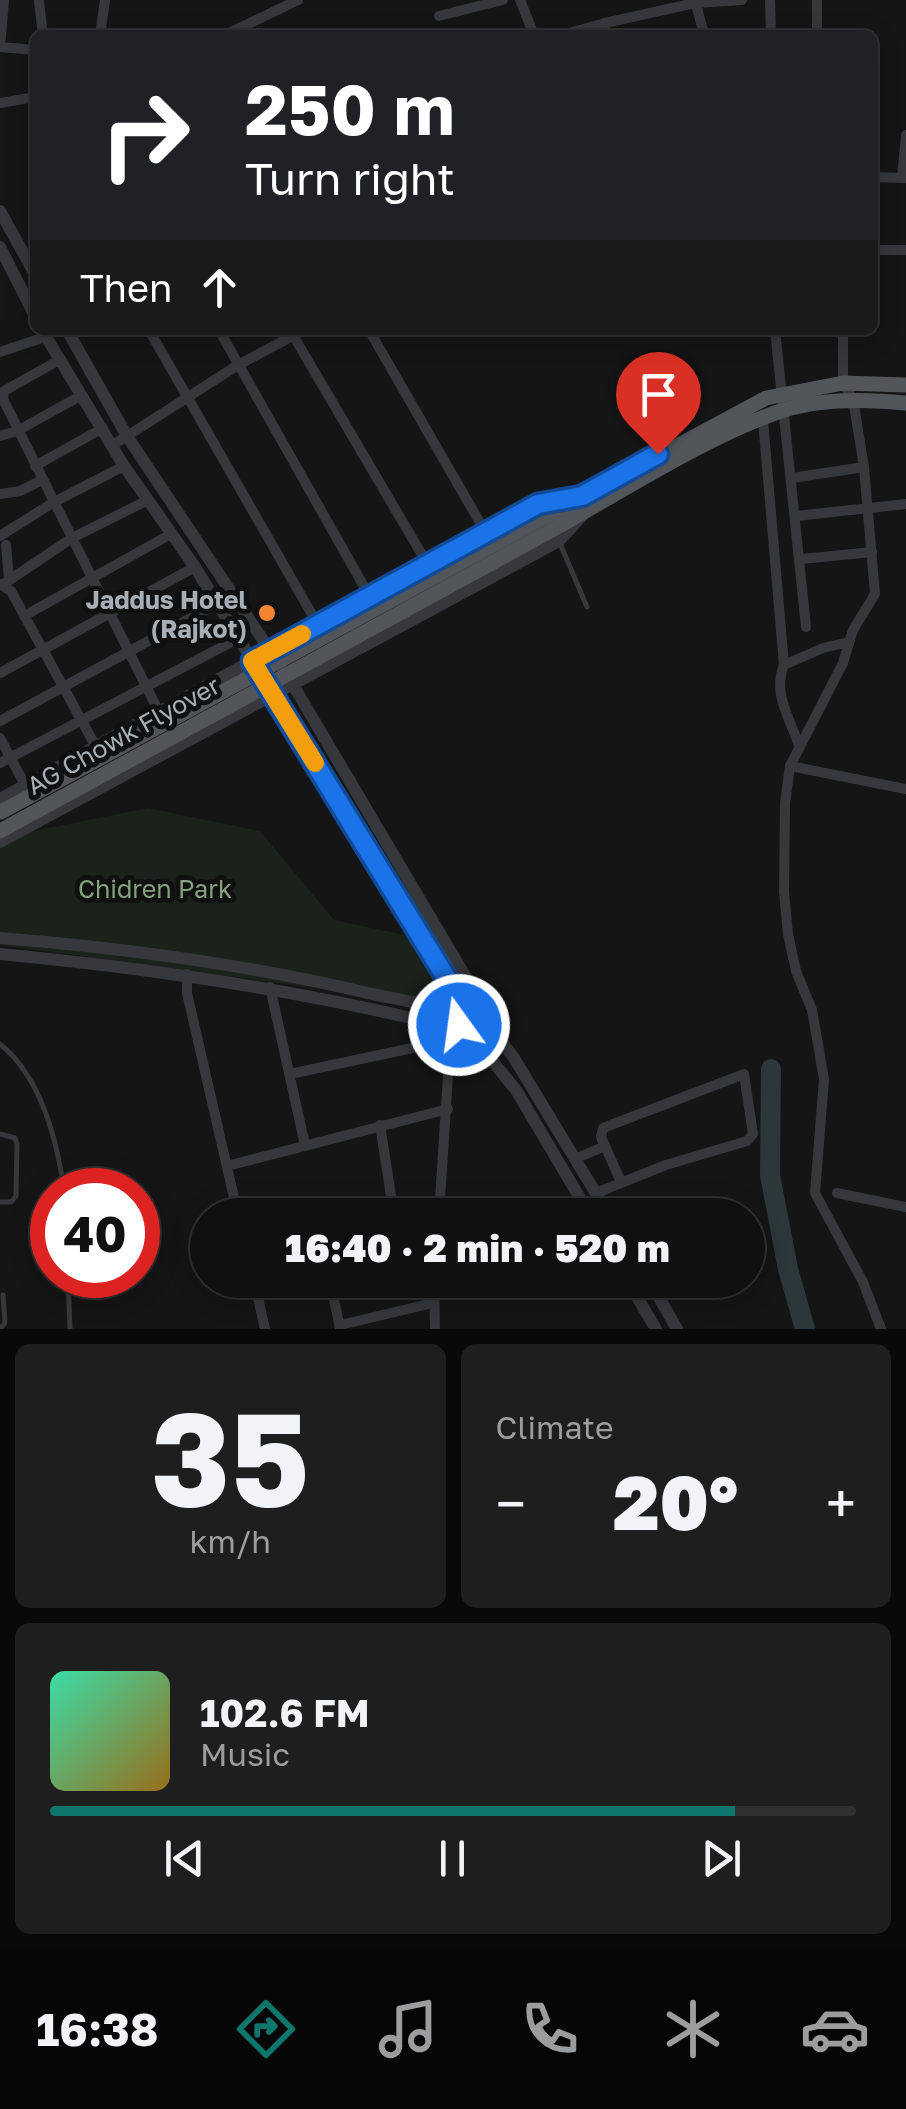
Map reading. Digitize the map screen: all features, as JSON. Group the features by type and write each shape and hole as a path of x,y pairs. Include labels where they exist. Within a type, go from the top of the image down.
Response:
{"main road":[{"path":"604,492 716,422 784,392 843,383 906,385"},
{"path":"604,492 785,410 853,399 906,403"},
{"name":"AG Chowk Flyover","path":"0,831 553,529 604,492"},
{"name":"AG Chowk Flyover","path":"0,812 553,529"}],"street":[{"path":"4,0 0,47 30,50"},
{"path":"101,30 106,0"},
{"path":"439,16 503,0"},
{"path":"520,0 532,30"},
{"path":"605,29 695,1 735,0"},
{"path":"770,0 771,30"},
{"path":"816,30 818,0"},
{"path":"695,1 703,30"},
{"path":"40,2 43,30"},
{"path":"235,30 289,2"},
{"path":"0,103 30,98"},
{"path":"878,177 904,178 906,131"},
{"path":"0,211 30,265"},
{"path":"0,247 4,263 30,307"},
{"path":"878,250 906,250"},
{"path":"0,352 42,335"},
{"path":"45,335 124,466 239,638 437,962 461,1024"},
{"path":"70,335 127,436 293,685 490,1018 492,1028 599,1198"},
{"path":"152,335 318,625"},
{"path":"222,335 370,596"},
{"path":"113,445 291,335"},
{"path":"298,335 428,565"},
{"path":"372,335 486,533"},
{"path":"776,335 802,559 806,627"},
{"path":"844,335 843,383 853,399 864,467 876,594 790,766 785,804 788,934 796,971 812,1010 824,1078 815,1193 863,1282 881,1329"},
{"path":"61,359 2,394 89,578 160,712"},
{"path":"0,436 17,432 82,394"},
{"path":"762,420 784,665 778,677 779,691 799,745"},
{"path":"35,466 103,428"},
{"path":"96,746 4,582 3,541 54,502 124,466"},
{"path":"792,478 864,467"},
{"path":"0,494 20,491 42,480"},
{"path":"4,582 72,538 148,500"},
{"path":"0,800 538,504 585,503"},
{"path":"796,516 906,504"},
{"path":"0,842 274,696 553,529"},
{"path":"24,616 170,534"},
{"path":"802,559 872,552"},
{"path":"0,673 194,567"},
{"path":"0,721 217,604"},
{"path":"6,761 239,638"},
{"path":"784,665 823,648 849,642"},
{"path":"0,738 6,761 26,786"},
{"path":"790,766 906,789"},
{"path":"0,938 183,960 334,985 438,1009 461,1024 516,1090 580,1198"},
{"path":"0,954 187,974 461,1024"},
{"path":"187,974 187,992 234,1198"},
{"path":"270,987 305,1145"},
{"path":"440,1198 449,1060 461,1024 482,1010"},
{"path":"476,1041 486,1038 492,1028"},
{"path":"290,1074 418,1047"},
{"path":"596,1193 747,1141 754,1134 748,1079 739,1073 604,1128 600,1137 621,1182"},
{"path":"227,1166 448,1108"},
{"path":"380,1125 391,1198"},
{"path":"575,1159 605,1146"},
{"path":"837,1193 906,1207"},
{"path":"258,1298 265,1329"},
{"path":"334,1298 340,1327 432,1303"},
{"path":"432,1298 435,1329"},
{"path":"638,1298 656,1329"},
{"path":"659,1298 678,1329"}],"lane":[{"path":"553,529 587,607"},
{"path":"0,1044 15,1056 30,1080 58,1151 61,1168"},
{"path":"0,1134 16,1138 17,1160 16,1196 11,1202 0,1202"},
{"path":"0,1329 4,1323 4,1295"},
{"path":"69,1298 70,1329"}],"green space":[{"name":"Chidren Park","path":"148,808 260,831 334,920 419,938 457,1007 0,945 0,844 19,834"}],"waterway":[{"path":"771,1069 770,1175 788,1269 805,1329"}],"slow traffic":[{"path":"302,634 252,661 315,763"}],"place":[{"name":"Jaddus Hotel (Rajkot)","path":"267,613"}],"route":[{"path":"459,1025 464,1013 447,979 252,661 538,504 582,496 658,454"}]}
